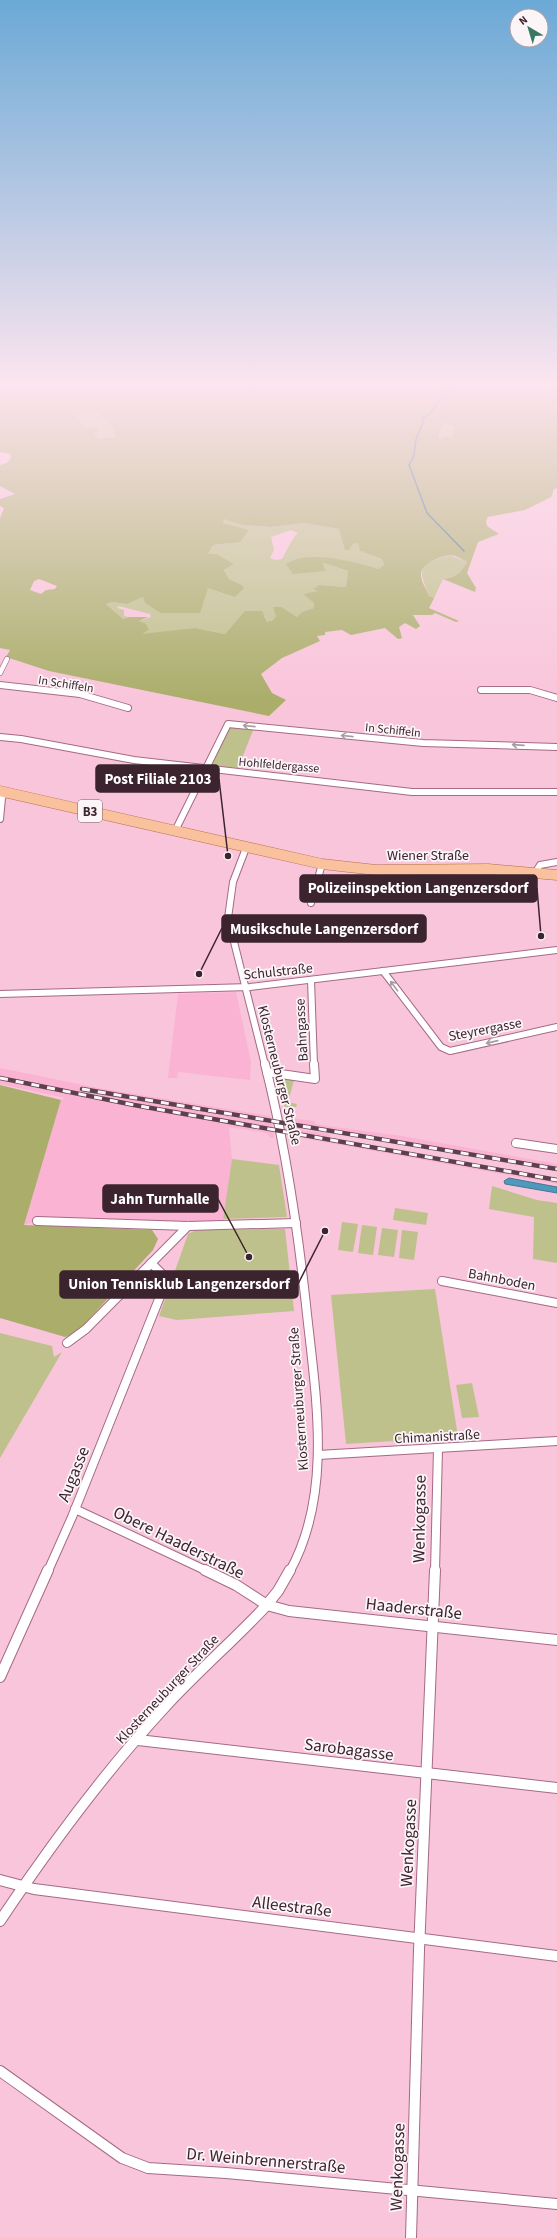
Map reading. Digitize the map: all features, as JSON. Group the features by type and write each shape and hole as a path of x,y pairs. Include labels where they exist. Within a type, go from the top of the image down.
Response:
{"main road":[{"name":"B3","path":"3,792 322,864"},
{"name":"Wiener Straße","path":"322,864 376,870 488,869 557,875"}],"street":[{"path":"0,673 7,659"},
{"name":"In Schiffeln","path":"0,685 80,694 128,708"},
{"path":"481,690 525,690 557,698"},
{"name":"In Schiffeln","path":"205,769 228,724 423,743 557,747"},
{"name":"Hohlfeldergasse","path":"0,737 21,738 134,760 205,769 338,782 412,792 557,792"},
{"path":"175,831 205,769"},
{"path":"0,819 3,792"},
{"name":"Klosterneuburger Straße","path":"0,1921 23,1886 80,1808 166,1707 267,1605 282,1586 305,1539 318,1481 318,1455 315,1391 296,1223 290,1175 267,1072 244,987 228,911 240,860 246,848"},
{"path":"535,873 540,865 557,862"},
{"path":"311,903 322,864"},
{"name":"Schulstraße","path":"0,994 244,987 557,950"},
{"name":"Steyrergasse","path":"383,971 441,1047 445,1050 450,1051 557,1027"},
{"name":"Bahngasse","path":"267,1072 315,1079 311,980"},
{"path":"516,1143 557,1149"},
{"path":"37,1221 188,1226 296,1223"},
{"path":"67,1343 76,1338 86,1329 188,1226"},
{"name":"Augasse","path":"0,1677 76,1509 167,1279 160,1270 151,1263"},
{"name":"Bahnboden","path":"442,1281 557,1303"},
{"name":"Chimanistraße","path":"318,1455 557,1441"},
{"name":"Wenkogasse","path":"412,2238 420,1939 428,1774 438,1449"},
{"name":"Obere Haaderstraße","path":"76,1509 236,1585 267,1605"},
{"name":"Haaderstraße","path":"267,1605 289,1611 557,1640"},
{"name":"Sarobagasse","path":"138,1740 557,1788"},
{"name":"Alleestraße","path":"0,1880 23,1886 557,1956"},
{"name":"Dr. Weinbrennerstraße","path":"0,2071 122,2158 148,2168 413,2190 557,2204"}],"shaded area":[{"path":"236,992 251,1062 250,1080 178,1072 177,1078 168,1078 178,994"},
{"path":"0,1068 98,1088 270,1116 274,1138 271,1138 267,1133 229,1127 232,1159 223,1219 224,1225 37,1221 24,1225 61,1100 65,1098 0,1084"},
{"path":"288,1118 315,1121 315,1124 402,1136 557,1164 557,1171 301,1127 300,1130 331,1134 329,1137 332,1138 557,1178 557,1184 302,1138 295,1137 292,1141"}],"green space":[{"path":"10,491 553,491 551,497 525,510 488,517 486,521 487,526 499,534 478,542 467,573 476,588 475,592 443,579 454,576 465,566 467,562 457,556 450,555 442,557 432,561 424,567 421,578 429,596 434,598 429,608 459,621 456,622 435,613 432,615 413,615 420,626 416,629 405,623 399,627 402,638 398,639 385,628 351,635 342,630 325,632 325,635 317,636 320,641 282,658 261,674 272,693 286,700 269,716 49,671 6,657 10,650 0,648 0,518 4,508 0,506 0,499 15,494","holes":["224,519 243,525 271,527 305,523 339,529 345,550 349,550 354,543 358,544 360,551 382,559 384,565 379,569 344,560 319,557 307,557 286,564 293,574 326,571 323,565 324,563 348,571 346,587 319,585 313,589 318,591 303,594 314,603 314,608 302,612 297,617 281,607 273,607 276,616 273,620 267,622 262,611 245,611 225,634 195,628 142,634 149,630 146,624 139,621 148,617 129,617 123,619 106,604 112,602 127,604 143,597 145,603 161,613 200,613 208,588 235,597 244,588 242,585 229,579 224,570 234,564 216,554 208,554 213,545 240,542 249,530 223,523","39,579 57,586 55,589 46,590 41,594 30,590 34,581"]},
{"path":"223,518 243,525 271,527 305,523 339,529 349,549 354,543 358,544 360,551 382,559 384,566 379,569 320,557 310,572 326,571 323,565 324,563 348,571 346,587 319,585 314,589 319,591 304,594 314,603 314,608 302,612 297,618 276,616 273,620 267,622 265,616 246,611 225,634 195,628 156,634 141,634 149,630 139,621 151,617 150,614 119,606 117,608 124,610 124,616 129,617 123,619 106,604 112,602 127,604 143,597 199,608 208,588 242,585 229,579 224,570 234,564 214,554 207,555 213,545 225,544 249,530 223,523","holes":["291,530 298,533 291,542 282,559 276,560 270,558 274,550 271,537"]},
{"path":"450,555 467,562 457,574 443,579 434,598 429,596 423,578 423,568 432,561"},
{"path":"233,726 254,728 238,768 212,765 210,763 228,730"},
{"path":"281,1078 294,1080 288,1102 297,1104 296,1107 285,1107 277,1080"},
{"path":"0,1085 61,1100 24,1225 152,1230 158,1239 153,1250 75,1334 65,1337 0,1318"},
{"path":"232,1159 279,1165 287,1217 223,1219"},
{"path":"492,1186 537,1200 557,1203 557,1263 533,1259 534,1217 489,1209"},
{"path":"395,1208 428,1213 426,1225 393,1220"},
{"path":"342,1222 358,1224 353,1252 338,1250"},
{"path":"362,1225 377,1227 373,1255 358,1253"},
{"path":"382,1228 398,1230 394,1257 378,1255"},
{"path":"285,1229 294,1311 177,1320 159,1316 188,1234 196,1230"},
{"path":"402,1230 418,1232 414,1260 399,1258"},
{"path":"435,1289 458,1437 346,1444 331,1295"},
{"path":"0,1333 52,1346 54,1357 62,1352 0,1458"},
{"path":"472,1383 479,1417 462,1418 456,1385"}],"water":[{"path":"509,1178 557,1187 557,1193 505,1184 504,1181"}],"waterway":[{"path":"419,491 427,513 464,551"}],"railway":[{"path":"0,1078 134,1105 557,1180"},
{"path":"82,1089 557,1169"}],"place":[{"name":"Post Filiale 2103","path":"228,856"},
{"name":"Polizeiinspektion Langenzersdorf","path":"541,936"},
{"name":"Musikschule Langenzersdorf","path":"199,974"},
{"name":"Union Tennisklub Langenzersdorf","path":"325,1231"},
{"name":"Jahn Turnhalle","path":"249,1257"}]}
